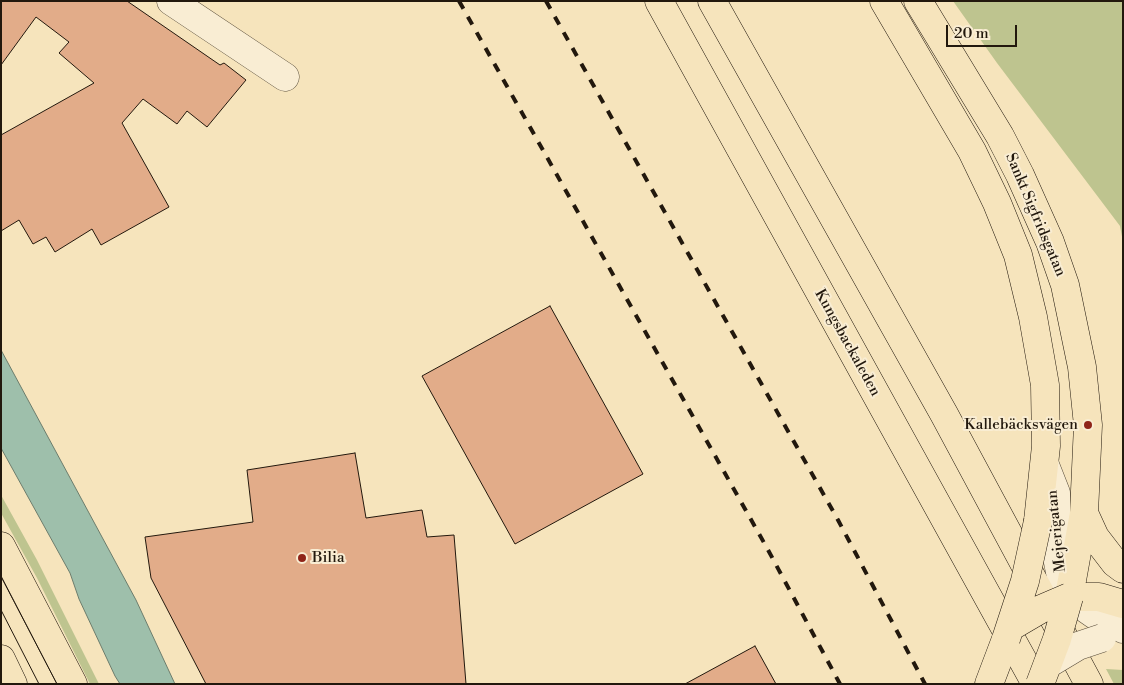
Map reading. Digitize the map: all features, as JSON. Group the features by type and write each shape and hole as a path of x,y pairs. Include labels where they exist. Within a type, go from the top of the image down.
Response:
{"main road":[{"name":"Kungsbackaleden","path":"659,1 1042,677"},
{"path":"712,1 944,414 1089,684"},
{"name":"Sankt Sigfridsgatan","path":"884,1 972,151 997,204 1018,255 1033,317 1045,385 1045,465 1038,521 1025,581 1012,626 989,684"},
{"name":"Sankt Sigfridsgatan","path":"918,1 1000,136 1020,175 1050,242 1065,285 1082,367 1088,425 1084,513 1077,597 1042,677"},
{"name":"Mejerigatan","path":"1084,513 1095,536 1115,563 1123,569"},
{"path":"1,546 73,684"},
{"path":"1012,626 1041,609 1077,597 1099,598 1123,604"},
{"path":"1,660 13,684"}],"street":[{"path":"171,1 285,77"},
{"name":"Mejerigatan","path":"1045,465 1056,493 1056,552 1061,577 1077,597"},
{"path":"1042,677 1078,646 1116,634 1077,597"}],"green space":[{"path":"953,1 1123,1 1123,242 1120,226 997,63"},
{"path":"1,495 37,560 99,684 90,684 37,578 1,513"},
{"path":"1106,669 1123,670 1123,684 1114,684"}],"shaded area":[{"path":"1,350 136,600 175,684 120,684 115,676 79,599 70,573 1,448"}],"building":[{"path":"1,1 127,1 220,65 224,63 246,80 207,127 187,111 177,124 143,99 122,123 169,207 101,245 92,229 55,252 46,237 33,244 19,220 1,231 1,135 94,83 59,53 69,42 36,17 1,65"},
{"path":"550,306 643,474 515,544 422,376"},
{"name":"Bilia","path":"355,453 366,518 422,510 427,537 454,535 466,684 206,684 151,578 145,537 253,522 247,470"},
{"path":"755,646 776,684 685,684"}],"tram line":[{"path":"1,576 57,684"},
{"path":"1,610 39,684"}],"railway":[{"path":"459,1 767,548 840,684"},
{"path":"546,1 838,520 925,684"}],"place":[{"name":"Kallebäcksvägen","path":"1088,425"},
{"name":"Bilia","path":"302,558"}]}
